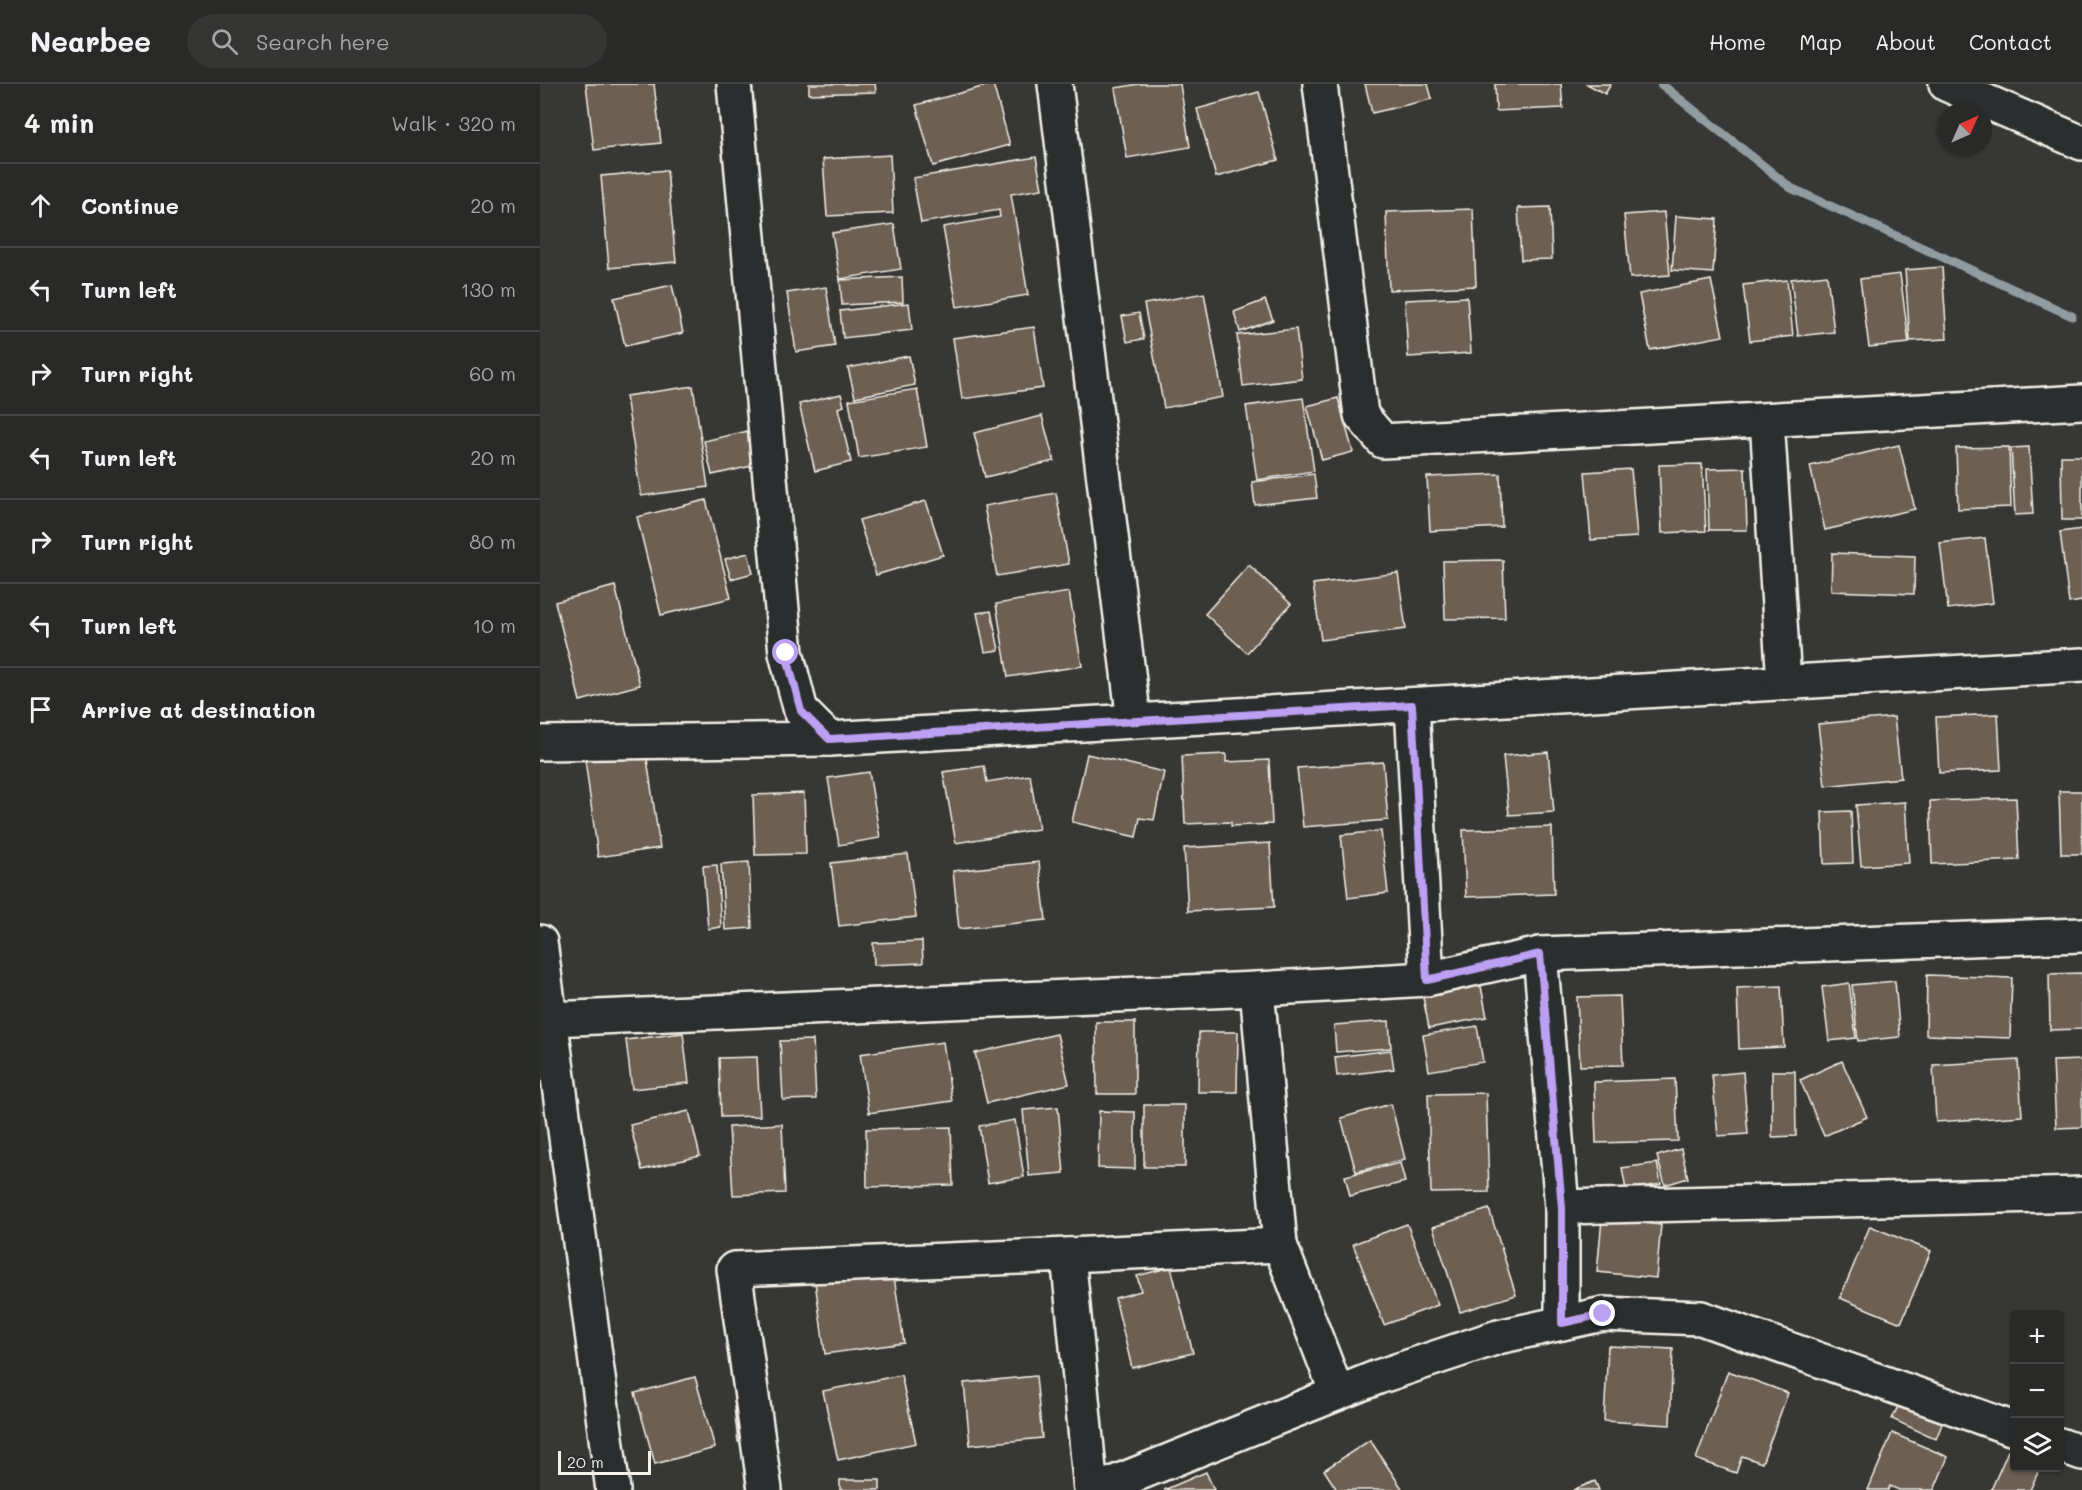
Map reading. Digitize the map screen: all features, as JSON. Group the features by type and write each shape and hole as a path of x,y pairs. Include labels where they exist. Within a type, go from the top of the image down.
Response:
{"street":[{"path":"734,84 786,653 801,711 829,739"},
{"path":"1055,84 1134,721"},
{"path":"1320,84 1361,415 1383,441 2082,402"},
{"path":"1946,84 2082,143"},
{"path":"1767,420 1784,683"},
{"path":"540,742 829,739 2082,665"},
{"path":"1412,705 1427,980"},
{"path":"550,1019 1427,980 1540,954 2082,935"},
{"path":"540,942 613,1490"},
{"path":"1540,954 1562,1208 1562,1323"},
{"path":"1257,989 1280,1245 1337,1393"},
{"path":"1562,1208 2082,1194"},
{"path":"765,1490 734,1269 1280,1245"},
{"path":"1068,1255 1091,1490"},
{"path":"1097,1490 1378,1377 1498,1336 1603,1314 1701,1318 2010,1428"}],"building":[{"path":"586,84 654,84 661,143 594,150"},
{"path":"809,84 875,84 876,92 809,94"},
{"path":"993,84 1010,145 933,166 916,105"},
{"path":"1139,84 1180,84 1190,147 1127,158 1115,88"},
{"path":"1365,84 1428,84 1432,99 1372,113"},
{"path":"1495,84 1561,84 1563,108 1496,111"},
{"path":"1587,84 1611,84 1605,94"},
{"path":"1259,92 1278,160 1216,177 1197,109"},
{"path":"890,155 893,213 827,216 823,159"},
{"path":"1036,157 1042,189 1011,194 1028,295 957,307 943,227 1000,217 999,210 921,223 913,178"},
{"path":"667,170 676,262 609,268 601,176"},
{"path":"1550,207 1552,259 1521,260 1518,208"},
{"path":"1473,209 1476,286 1389,290 1386,212"},
{"path":"1664,212 1670,275 1630,278 1624,215"},
{"path":"1676,216 1717,219 1713,273 1672,270"},
{"path":"894,224 901,269 840,279 832,233"},
{"path":"1942,267 1947,339 1910,341 1905,270"},
{"path":"1900,274 1909,343 1869,347 1860,279"},
{"path":"1827,275 1834,332 1798,336 1791,279"},
{"path":"902,277 903,302 842,305 840,280"},
{"path":"1711,280 1723,336 1650,350 1639,294"},
{"path":"1787,280 1793,336 1750,341 1743,285"},
{"path":"672,285 683,333 625,346 614,298"},
{"path":"826,287 835,346 796,352 787,293"},
{"path":"1204,293 1223,397 1164,408 1144,304"},
{"path":"1467,297 1471,353 1408,357 1405,300"},
{"path":"1265,300 1273,320 1240,332 1234,312"},
{"path":"909,303 912,330 843,338 840,311"},
{"path":"1139,313 1144,339 1127,342 1122,316"},
{"path":"1034,327 1043,388 962,399 953,338"},
{"path":"1296,329 1302,379 1243,386 1237,335"},
{"path":"909,356 915,385 855,397 848,368"},
{"path":"693,386 708,487 641,496 626,396"},
{"path":"917,389 927,447 859,458 849,400"},
{"path":"841,394 844,406 838,408 851,462 815,471 799,404"},
{"path":"1303,398 1314,471 1257,480 1246,406"},
{"path":"1338,398 1353,452 1322,460 1307,406"},
{"path":"1042,416 1054,461 985,477 974,433"},
{"path":"757,429 765,463 712,475 704,441"},
{"path":"1899,445 1915,509 1825,530 1810,466"},
{"path":"2009,447 2011,507 1958,509 1956,448"},
{"path":"2029,447 2033,514 2015,515 2011,448"},
{"path":"2061,456 2082,456 2082,520 2062,520"},
{"path":"1702,464 1706,531 1662,533 1659,465"},
{"path":"1745,468 1747,530 1709,530 1707,469"},
{"path":"1631,469 1637,537 1591,540 1585,472"},
{"path":"1314,474 1317,498 1255,505 1252,482"},
{"path":"1500,474 1502,527 1430,531 1427,477"},
{"path":"1056,493 1069,564 997,576 984,506"},
{"path":"706,500 731,598 661,615 637,517"},
{"path":"926,501 943,555 876,575 859,520"},
{"path":"2082,529 2082,601 2069,603 2060,532"},
{"path":"1985,538 1993,603 1948,609 1940,543"},
{"path":"748,553 753,573 731,579 725,559"},
{"path":"1832,553 1915,556 1914,594 1831,591"},
{"path":"1503,560 1505,618 1445,619 1443,561"},
{"path":"1249,565 1291,604 1247,653 1205,614"},
{"path":"1398,573 1406,629 1321,640 1313,584"},
{"path":"615,586 640,685 580,701 555,602"},
{"path":"1069,592 1082,666 1008,677 996,604"},
{"path":"991,611 999,650 985,652 977,613"},
{"path":"1998,714 2001,770 1939,773 1936,717"},
{"path":"1894,717 1901,778 1825,786 1818,724"},
{"path":"646,752 660,848 598,857 585,759"},
{"path":"1548,752 1554,812 1509,815 1503,756"},
{"path":"1087,754 1164,772 1154,820 1140,818 1136,837 1072,822"},
{"path":"1226,754 1226,762 1269,760 1272,824 1231,826 1231,822 1185,824 1182,756"},
{"path":"1383,762 1388,820 1303,827 1297,768"},
{"path":"984,766 987,782 1030,775 1039,829 956,843 943,772"},
{"path":"869,772 880,838 839,845 828,778"},
{"path":"2059,791 2082,791 2082,854 2061,854"},
{"path":"804,793 806,854 755,855 753,795"},
{"path":"2016,798 2019,860 1932,864 1930,801"},
{"path":"1905,802 1909,863 1861,866 1856,805"},
{"path":"1851,811 1853,863 1824,864 1822,812"},
{"path":"1552,827 1554,894 1466,897 1463,830"},
{"path":"1381,831 1388,893 1348,898 1341,835"},
{"path":"1270,843 1274,907 1188,911 1184,848"},
{"path":"908,854 916,917 839,926 831,863"},
{"path":"749,862 752,928 725,930 721,864"},
{"path":"1039,862 1046,920 959,929 953,871"},
{"path":"717,865 721,927 708,929 703,866"},
{"path":"922,941 923,963 874,965 873,943"},
{"path":"2082,973 2082,1029 2050,1030 2049,974"},
{"path":"1927,975 2012,978 2010,1038 1926,1035"},
{"path":"1479,976 1487,1017 1429,1028 1421,987"},
{"path":"1895,981 1900,1037 1858,1041 1852,985"},
{"path":"1849,983 1856,1038 1829,1041 1822,987"},
{"path":"1781,986 1784,1047 1739,1049 1737,988"},
{"path":"1620,996 1623,1065 1580,1066 1577,997"},
{"path":"1389,1021 1391,1048 1336,1052 1334,1025"},
{"path":"1096,1022 1135,1022 1135,1094 1097,1094"},
{"path":"1477,1026 1483,1062 1429,1071 1423,1035"},
{"path":"1199,1032 1238,1032 1237,1092 1198,1092"},
{"path":"683,1033 689,1083 632,1089 626,1040"},
{"path":"1057,1034 1069,1084 987,1103 975,1053"},
{"path":"813,1040 816,1099 783,1100 780,1041"},
{"path":"943,1042 952,1101 869,1113 860,1054"},
{"path":"1391,1050 1394,1069 1337,1076 1335,1057"},
{"path":"757,1057 760,1116 721,1117 719,1058"},
{"path":"2018,1060 2022,1116 1936,1122 1933,1065"},
{"path":"2082,1060 2082,1127 2056,1128 2053,1061"},
{"path":"1842,1061 1867,1117 1824,1136 1800,1080"},
{"path":"1772,1071 1795,1071 1796,1136 1772,1137"},
{"path":"1743,1072 1748,1134 1718,1136 1712,1075"},
{"path":"1675,1079 1678,1141 1596,1143 1594,1082"},
{"path":"1486,1093 1489,1192 1431,1193 1428,1094"},
{"path":"1391,1104 1405,1159 1356,1172 1341,1118"},
{"path":"1144,1105 1185,1105 1185,1167 1144,1167"},
{"path":"1058,1107 1064,1173 1029,1176 1023,1110"},
{"path":"689,1111 700,1156 642,1170 630,1125"},
{"path":"1099,1111 1135,1112 1135,1169 1098,1168"},
{"path":"1015,1120 1024,1177 988,1183 979,1126"},
{"path":"782,1124 785,1193 733,1195 729,1127"},
{"path":"951,1127 953,1185 867,1187 866,1129"},
{"path":"1681,1149 1688,1178 1665,1185 1657,1156"},
{"path":"1400,1163 1405,1182 1350,1196 1345,1176"},
{"path":"1657,1163 1661,1184 1626,1190 1622,1168"},
{"path":"1489,1209 1516,1295 1460,1312 1433,1227"},
{"path":"1602,1219 1661,1225 1656,1278 1597,1272"},
{"path":"1407,1224 1438,1305 1384,1325 1353,1244"},
{"path":"1870,1226 1931,1251 1901,1323 1840,1298"},
{"path":"1171,1267 1193,1353 1132,1368 1115,1298 1141,1291 1137,1276"},
{"path":"893,1270 904,1343 825,1354 815,1282"},
{"path":"1608,1346 1673,1349 1670,1425 1604,1421"},
{"path":"1728,1371 1788,1393 1762,1463 1742,1456 1736,1473 1696,1459"},
{"path":"901,1375 916,1443 838,1460 823,1391"},
{"path":"1036,1376 1042,1438 970,1445 964,1383"},
{"path":"695,1377 715,1448 655,1464 635,1393"},
{"path":"1901,1400 1944,1419 1936,1439 1892,1419"},
{"path":"751,1405 754,1440 738,1442 734,1407"},
{"path":"1892,1433 1948,1457 1934,1490 1899,1490 1890,1486 1888,1490 1868,1490"},
{"path":"1370,1440 1403,1490 1337,1490 1324,1470"},
{"path":"2008,1451 2010,1452 2010,1472 2038,1472 2030,1490 1991,1490"},
{"path":"1206,1472 1214,1490 1164,1490"},
{"path":"840,1480 880,1480 880,1490 840,1490"},
{"path":"1595,1481 1599,1490 1573,1490"}],"waterway":[{"path":"1661,84 1791,188 2072,316"}],"route":[{"path":"786,653 801,711 829,739 1412,705 1427,980 1540,954 1562,1208 1562,1323 1603,1314"}]}
